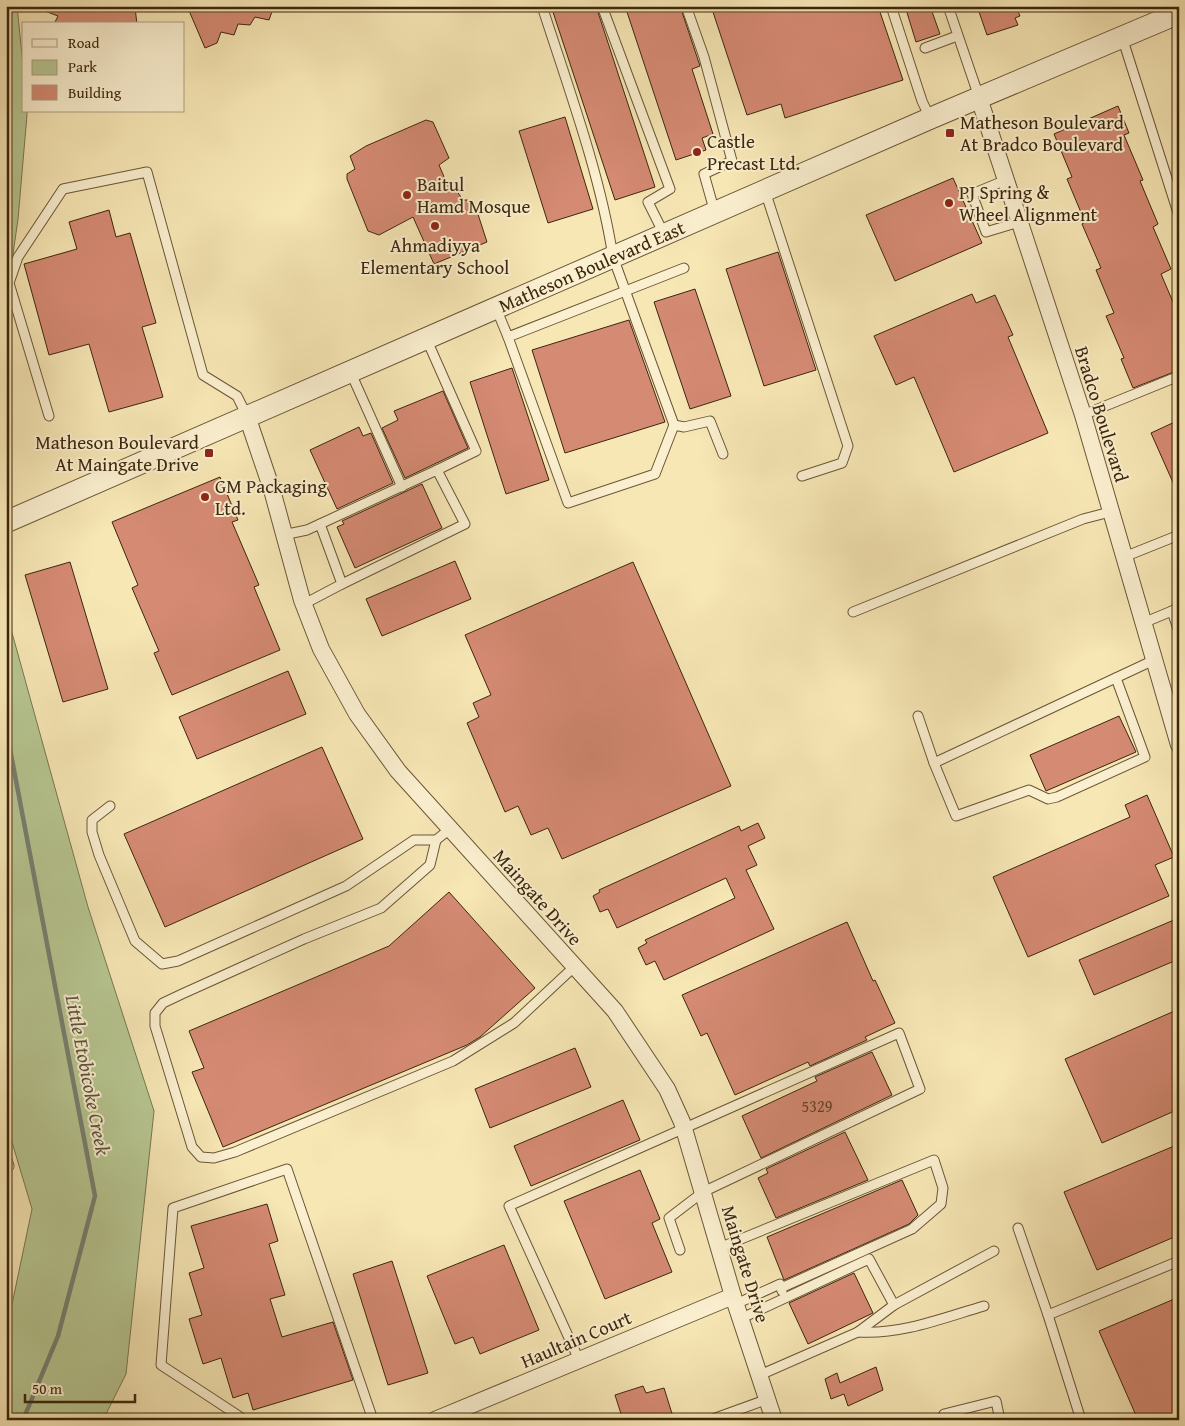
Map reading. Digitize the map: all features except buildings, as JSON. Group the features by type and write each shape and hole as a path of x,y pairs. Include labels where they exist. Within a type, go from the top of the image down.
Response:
{"street":[{"name":"Matheson Boulevard East","path":"6,522 664,234 715,214 765,190 1179,13"},
{"name":"Bradco Boulevard","path":"979,98 1083,415 1110,512 1178,736"},
{"name":"Maingate Drive","path":"247,416 272,490 304,604 321,649 357,714 398,771 615,1011 667,1089 703,1192 774,1420"},
{"name":"Haultain Court","path":"435,1420 579,1360 737,1306"}],"lane":[{"path":"496,307 568,503 655,474 674,425 612,257 609,234 576,110 542,6"},
{"path":"602,6 670,189 648,202 664,234"},
{"path":"686,6 704,57 732,161 704,174 715,214"},
{"path":"891,6 922,101 931,118"},
{"path":"948,6 979,98"},
{"path":"925,48 957,36"},
{"path":"1122,37 1179,216"},
{"path":"49,416 9,283 18,257 63,189 147,172 203,375 237,396 247,416"},
{"path":"1006,180 972,194 986,232 1019,222"},
{"path":"765,190 848,446 842,463 802,476"},
{"path":"508,337 684,268"},
{"path":"283,534 307,530 476,452 426,338"},
{"path":"350,371 402,487"},
{"path":"1083,415 1179,376"},
{"path":"674,425 684,427 710,421 723,454"},
{"path":"304,604 464,524 437,470"},
{"path":"853,612 1083,519 1110,512"},
{"path":"320,524 342,584"},
{"path":"1124,557 1179,535"},
{"path":"1143,623 1175,610 1179,632"},
{"path":"934,763 1154,660"},
{"path":"918,716 934,763 956,816 1029,790 1048,799 1057,797 1145,757 1116,678"},
{"path":"110,806 92,820 92,832 99,855 135,941 162,964 178,961 346,886 414,840 436,840 450,829"},
{"path":"436,840 430,865 381,908 304,939 163,1003 155,1013 156,1026 192,1148 201,1157 214,1158 235,1152 453,1061 514,1023 574,966"},
{"path":"579,1360 509,1206 683,1131 899,1033 920,1088 703,1192 669,1218 680,1250"},
{"path":"6,1156 9,1166 6,1167"},
{"path":"719,1248 934,1160 943,1188 941,1204 919,1223 903,1233 781,1288"},
{"path":"245,1420 161,1365 173,1208 287,1169 373,1420"},
{"path":"1018,1228 1081,1420"},
{"path":"760,1375 858,1332 894,1305 994,1251"},
{"path":"737,1306 784,1298 869,1259 894,1305"},
{"path":"1048,1315 1179,1261"},
{"path":"737,1306 780,1284 784,1298"},
{"path":"858,1332 876,1333 917,1326 984,1306"},
{"path":"710,1420 768,1399"},
{"path":"944,1414 996,1401 1000,1420"}],"green space":[{"path":"6,6 17,6 22,55 22,112 27,112 27,115 18,219 6,303"},
{"path":"6,611 88,907 154,1111 126,1374 103,1420 6,1420 6,1333 32,1209 6,1122"}],"waterway":[{"name":"Little Etobicoke Creek","path":"6,728 95,1196 58,1336 23,1420"}],"place":[{"name":"Matheson Boulevard At Bradco Boulevard","path":"950,133"},
{"name":"Castle Precast Ltd.","path":"697,152"},
{"name":"Baitul Hamd Mosque","path":"407,195"},
{"name":"PJ Spring & Wheel Alignment","path":"949,203"},
{"name":"Ahmadiyya Elementary School","path":"435,226"},
{"name":"Matheson Boulevard At Maingate Drive","path":"209,453"},
{"name":"GM Packaging Ltd.","path":"205,497"}]}
